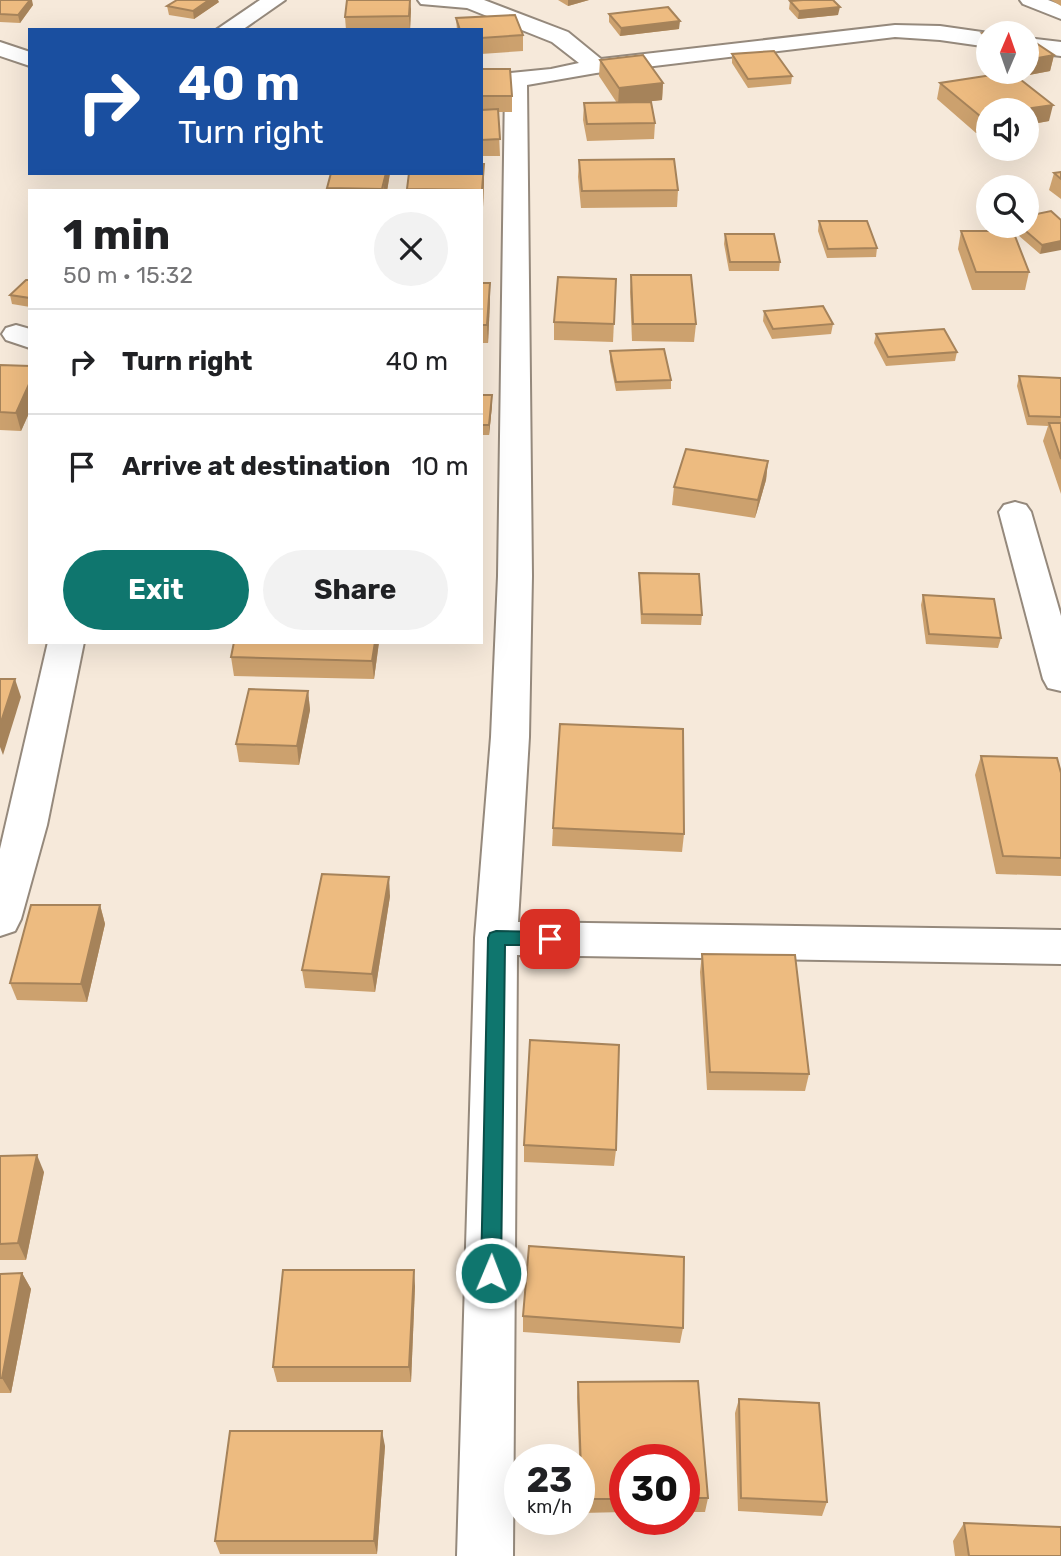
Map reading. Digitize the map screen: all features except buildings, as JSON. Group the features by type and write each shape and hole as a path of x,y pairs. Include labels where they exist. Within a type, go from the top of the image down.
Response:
{"street":[{"path":"428,0 470,2 560,37 596,66"},
{"path":"1030,0 1061,13"},
{"path":"229,28 263,1"},
{"path":"485,1556 496,938 510,737 515,576 499,82 596,66 895,31 976,38"},
{"path":"1040,47 1061,49"},
{"path":"0,49 28,58"},
{"path":"1015,512 1061,679"},
{"path":"0,919 27,825 66,644"},
{"path":"496,938 1061,947"}],"route":[{"path":"491,1273 496,938 550,939"}]}
